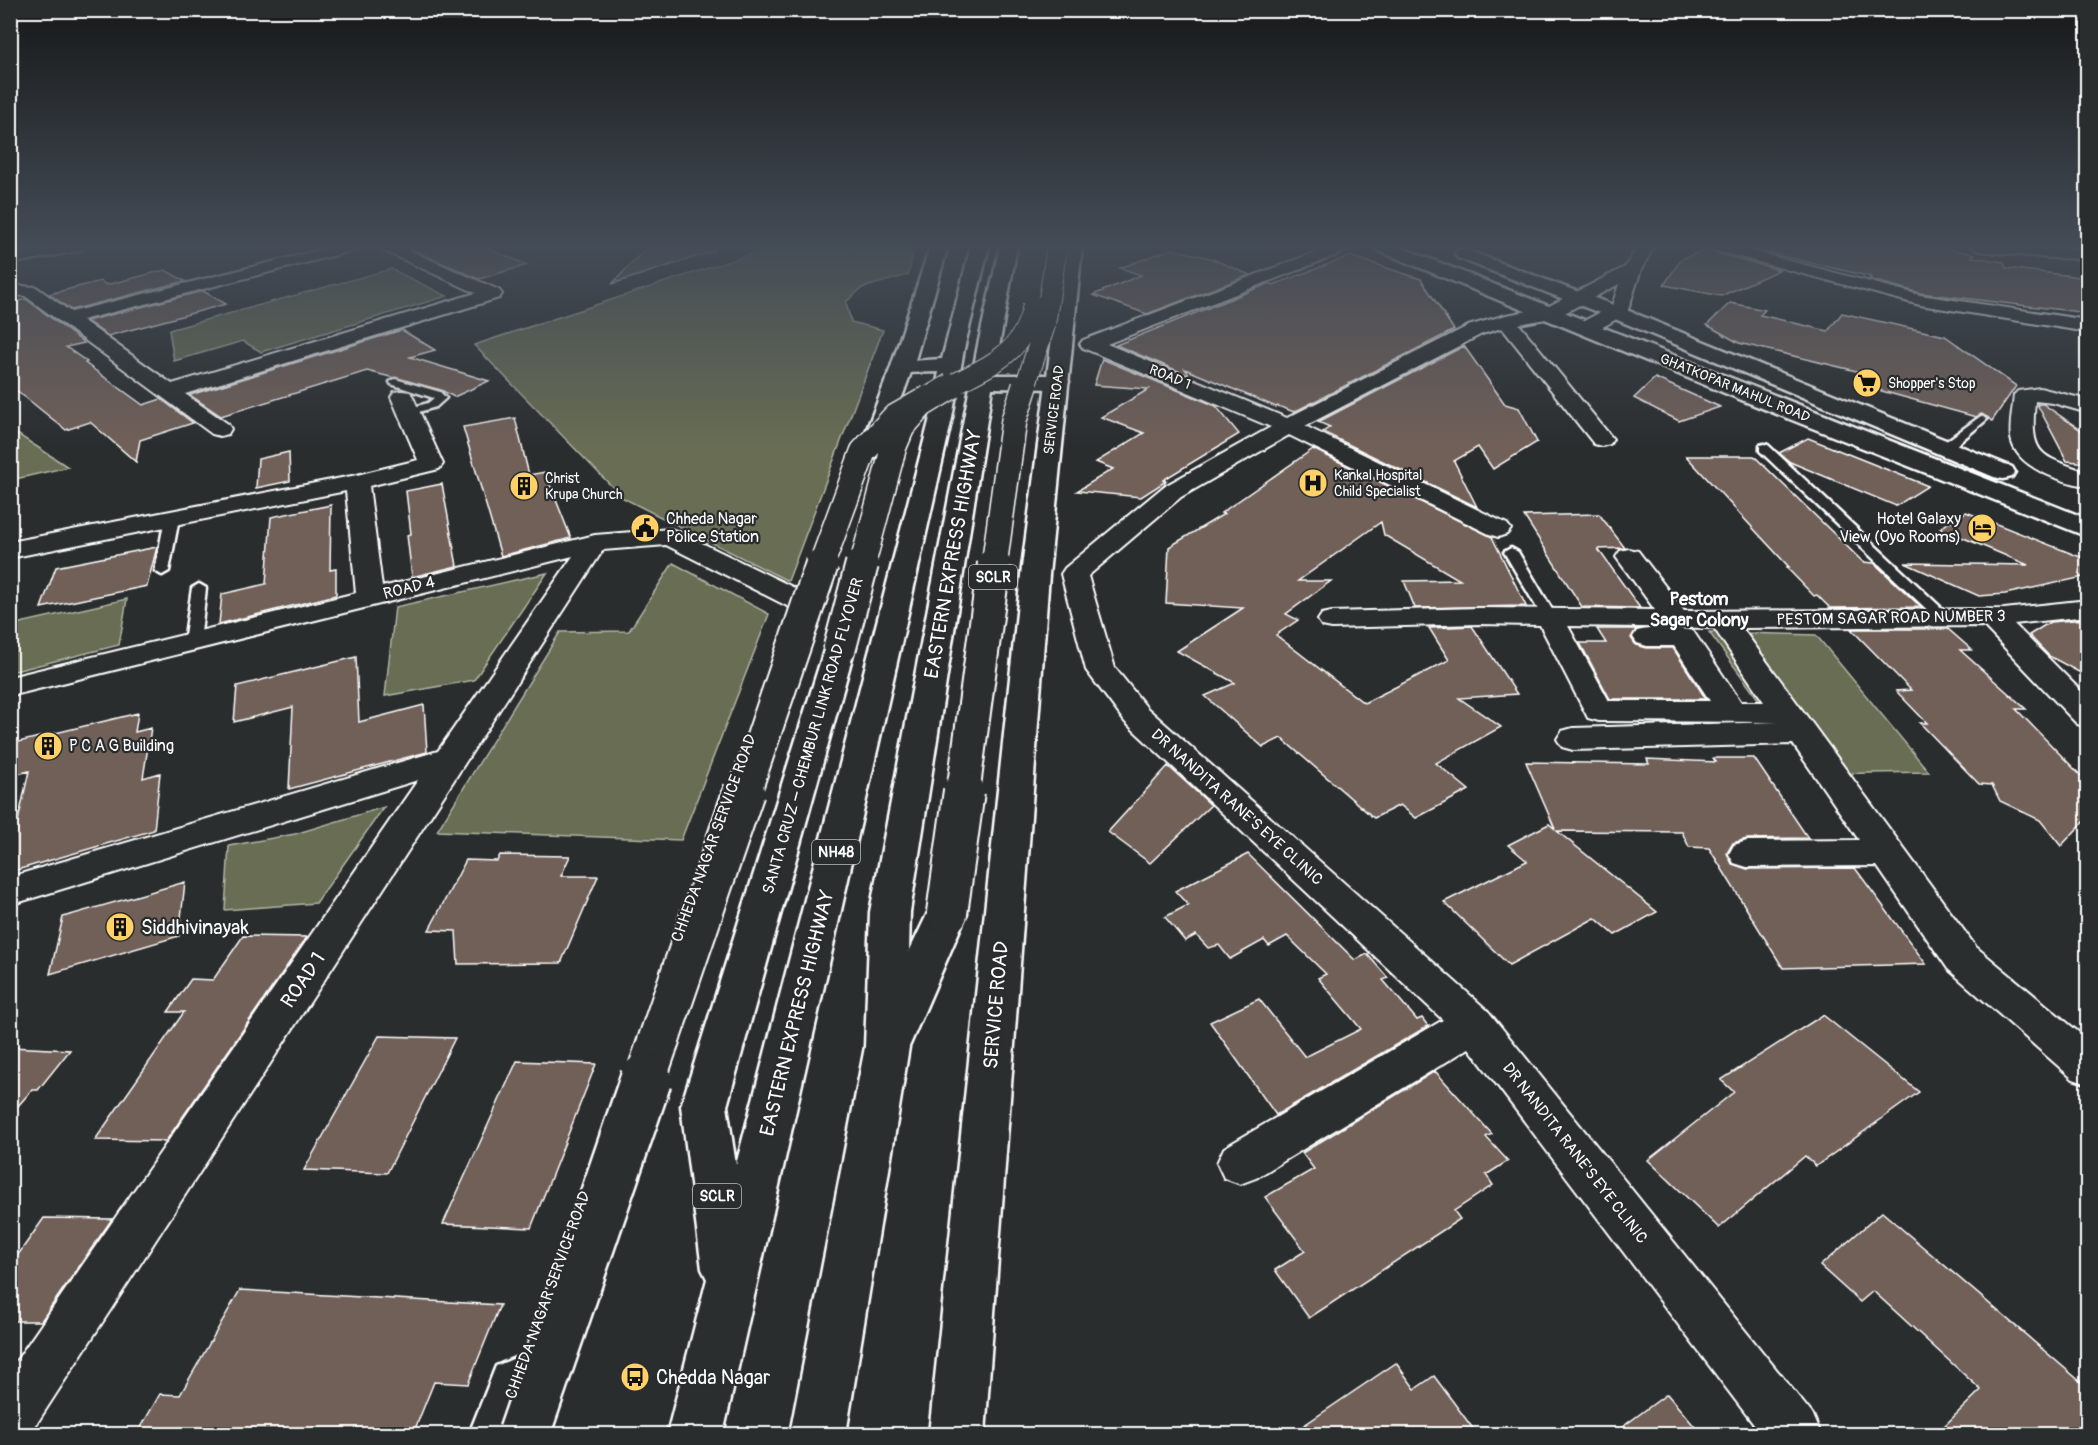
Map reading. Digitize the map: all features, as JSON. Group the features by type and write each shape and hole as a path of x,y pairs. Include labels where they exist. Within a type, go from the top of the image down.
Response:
{"main road":[{"name":"CHHEDA NAGAR SERVICE ROAD","path":"497,1434 799,601 805,579 861,474 902,367 918,313"},
{"path":"944,313 947,400"},
{"name":"NH48","path":"947,400 954,349 963,313"},
{"name":"NH48","path":"947,400 981,313"},
{"path":"991,381 1017,313"},
{"name":"SANTA CRUZ – CHEMBUR LINK ROAD FLYOVER","path":"731,1286 704,1106 840,647 894,446 908,418 947,400 1021,339 1032,313"},
{"name":"SCLR","path":"887,1047 947,913 1014,420 1047,313"},
{"name":"SERVICE ROAD","path":"957,1434 1035,575 1066,313"},
{"name":"GHATKOPAR MAHUL ROAD","path":"1572,313 1587,327 1752,396 2088,529"},
{"name":"GHATKOPAR MAHUL ROAD","path":"1618,313 2088,507"},
{"path":"902,367 947,400"},
{"path":"524,1434 862,452 894,418 947,400 991,381 1058,382"},
{"name":"EASTERN EXPRESS HIGHWAY","path":"818,1434 887,1047 890,912 947,400"},
{"name":"EASTERN EXPRESS HIGHWAY","path":"695,1434 947,400"}],"street":[{"path":"62,313 220,429"},
{"path":"68,318 86,313"},
{"path":"168,392 429,313"},
{"name":"ROAD 1","path":"1170,313 1090,344 1288,426 1497,529"},
{"path":"1035,575 1074,574 1172,492 1288,426 1475,330 1535,313"},
{"path":"1587,327 1616,313"},
{"path":"2002,313 2084,327"},
{"path":"1506,321 1602,439"},
{"path":"2088,407 2064,399 2025,395 2022,439 2026,448 2036,459 2088,480"},
{"path":"10,550 357,482 431,464 402,397"},
{"path":"357,482 370,598"},
{"name":"ROAD 4","path":"10,687 594,543 670,537 799,601"},
{"name":"ROAD 1","path":"10,1416 594,543"},
{"path":"1629,557 1676,619"},
{"name":"DR NANDITA RANE'S EYE CLINIC","path":"1074,574 1101,670 1136,715 1474,1023 1794,1434"},
{"name":"PESTOM SAGAR ROAD NUMBER 3","path":"1332,620 1479,616 1554,627 1676,619 1991,617 2088,608"},
{"path":"1991,617 2088,717"},
{"path":"1722,620 1962,958 2088,1066"},
{"path":"1554,627 1683,637 1732,712"},
{"path":"1554,627 1599,711 1732,712 1795,723"},
{"path":"1573,739 1795,723"},
{"path":"10,891 450,759"},
{"path":"1747,854 1888,853"},
{"path":"1240,1163 1474,1023"}],"lane":[{"path":"1945,448 1981,419"},
{"path":"1764,448 1944,618"},
{"path":"162,571 172,518"},
{"path":"1511,552 1554,627"},
{"path":"192,642 199,588"}],"green space":[{"path":"229,313 389,313 261,352 243,341 174,361 169,330"},
{"path":"570,313 849,313 851,322 883,330 788,581 623,498 474,345"},
{"path":"11,430 68,467 11,480"},
{"path":"673,563 769,614 681,840 437,831 560,632 629,631"},
{"path":"547,573 474,680 385,696 395,607"},
{"path":"127,599 119,645 11,672 11,625"},
{"path":"1709,632 1816,635 1929,772 1813,774"},
{"path":"384,807 316,903 225,910 229,846 295,834"}],"building":[{"path":"10,313 45,313 84,343 66,347 87,362 85,363 143,405 161,399 193,423 140,440 136,462 90,422 66,430 10,385"},
{"path":"116,313 191,313 108,336 87,321"},
{"path":"1194,313 1443,313 1454,330 1294,412 1276,407 1185,369 1190,376 1116,345"},
{"path":"1719,313 1762,313 1760,315 1828,331 1844,313 1945,336 2016,386 1992,421 1982,414 1976,417 1860,385 1869,374 1739,343 1707,325"},
{"path":"402,330 435,350 410,357 489,381 454,397 441,390 367,371 221,416 190,395"},
{"path":"1464,346 1505,404 1519,408 1537,442 1493,469 1478,447 1454,461 1477,507 1323,432 1330,427 1318,422"},
{"path":"1102,359 1216,406 1239,434 1163,480 1166,481 1141,497 1077,491 1113,469 1096,462 1144,433 1101,417 1149,389 1094,385"},
{"path":"1655,378 1720,407 1679,421 1634,398"},
{"path":"2037,404 2043,404 2088,435 2088,463 2067,461"},
{"path":"515,418 529,475 545,472 571,538 501,556 463,427"},
{"path":"1808,438 1928,486 1896,506 1790,462 1779,453"},
{"path":"1313,449 1492,537 1526,606 1415,608 1404,581 1460,580 1384,535 1381,522 1298,581 1331,581 1286,614 1298,620 1276,635 1364,703 1449,660 1429,628 1472,626 1517,694 1459,698 1501,727 1436,763 1469,790 1416,818 1400,805 1374,818 1281,738 1263,747 1205,696 1235,683 1177,651 1243,608 1166,603 1169,547 1224,514 1221,513"},
{"path":"289,452 290,481 256,488 258,459"},
{"path":"1686,456 1754,456 1863,562 1874,563 1921,607 1830,608 1817,595 1814,596 1786,567 1789,567"},
{"path":"442,484 457,566 412,577 407,535 411,534 406,491"},
{"path":"331,505 330,570 336,569 336,595 219,624 222,594 266,584 271,517"},
{"path":"1966,512 2088,560 2088,576 2005,594 1979,596 1905,563 2028,565 1940,528"},
{"path":"1599,514 1625,548 1598,549 1640,608 1582,607 1524,516"},
{"path":"157,547 147,586 41,608 56,567"},
{"path":"2088,619 2088,677 2049,656 2029,635 2050,622"},
{"path":"1597,629 1636,629 1631,638 1636,645 1647,648 1673,648 1706,699 1610,699 1580,643 1606,643"},
{"path":"1851,629 1948,629 1972,650 1960,650 2026,709 2016,709 2088,783 2088,817 2061,846 2040,820 2000,801 1992,785 1979,784 1920,723 1927,723 1896,691 1911,690"},
{"path":"356,657 359,722 424,705 427,752 289,789 293,707 234,722 237,686"},
{"path":"138,713 135,732 151,728 143,778 160,773 154,830 10,872 10,857 29,771 10,776 10,744"},
{"path":"1713,758 1754,758 1808,838 1747,839 1733,843 1727,853 1732,864 1747,869 1855,868 1926,964 1783,968 1709,848 1689,847 1682,832 1557,831 1657,912 1615,935 1595,918 1509,965 1444,902 1527,861 1508,845 1549,824 1555,829 1526,762 1649,764 1647,759 1716,762"},
{"path":"1168,766 1211,805 1150,863 1108,832"},
{"path":"1248,854 1355,960 1367,954 1388,978 1383,980 1417,1020 1422,1018 1428,1026 1276,1115 1210,1022 1259,999 1305,1057 1361,1029 1318,978 1326,974 1287,936 1269,946 1264,940 1230,959 1219,945 1208,948 1196,935 1185,941 1165,917 1188,905 1175,891"},
{"path":"500,855 570,856 561,876 598,876 561,963 458,964 456,931 429,930 466,860 497,861"},
{"name":"Siddhivinayak","path":"185,882 179,936 50,974 63,917"},
{"path":"243,936 307,937 166,1141 95,1140 184,1012 168,1012 191,979 213,980"},
{"path":"1823,1015 1919,1092 1816,1166 1805,1156 1719,1228 1648,1160 1734,1092 1721,1080"},
{"path":"379,1036 455,1038 387,1173 304,1170"},
{"path":"10,1047 70,1050 38,1090 32,1090 10,1115"},
{"path":"517,1061 596,1064 531,1228 443,1224"},
{"path":"1435,1071 1492,1134 1486,1137 1508,1161 1486,1175 1493,1185 1454,1211 1460,1219 1309,1318 1275,1270 1305,1251 1265,1197 1314,1169 1302,1153"},
{"path":"1882,1212 2088,1388 2088,1434 1936,1434 1981,1390 1873,1291 1860,1302 1820,1266"},
{"path":"44,1218 112,1219 41,1321 10,1321 10,1266"},
{"path":"240,1290 500,1305 468,1384 434,1382 413,1434 137,1434 160,1394 180,1395"},
{"path":"1396,1363 1415,1389 1434,1376 1477,1434 1291,1434"},
{"path":"1667,1394 1701,1434 1613,1434"}],"place":[{"name":"Shopper's Stop","path":"1867,383"},
{"name":"Kankal Hospital Child Specialist","path":"1313,483"},
{"name":"Christ Krupa Church","path":"524,486"},
{"name":"Chheda Nagar Police Station","path":"645,528"},
{"name":"Hotel Galaxy View (Oyo Rooms)","path":"1982,528"},
{"name":"P C A G Building","path":"48,746"},
{"name":"Siddhivinayak","path":"120,927"},
{"name":"Chedda Nagar","path":"635,1377"}],"district":[{"name":"Pestom Sagar Colony","path":"1699,609"}]}
